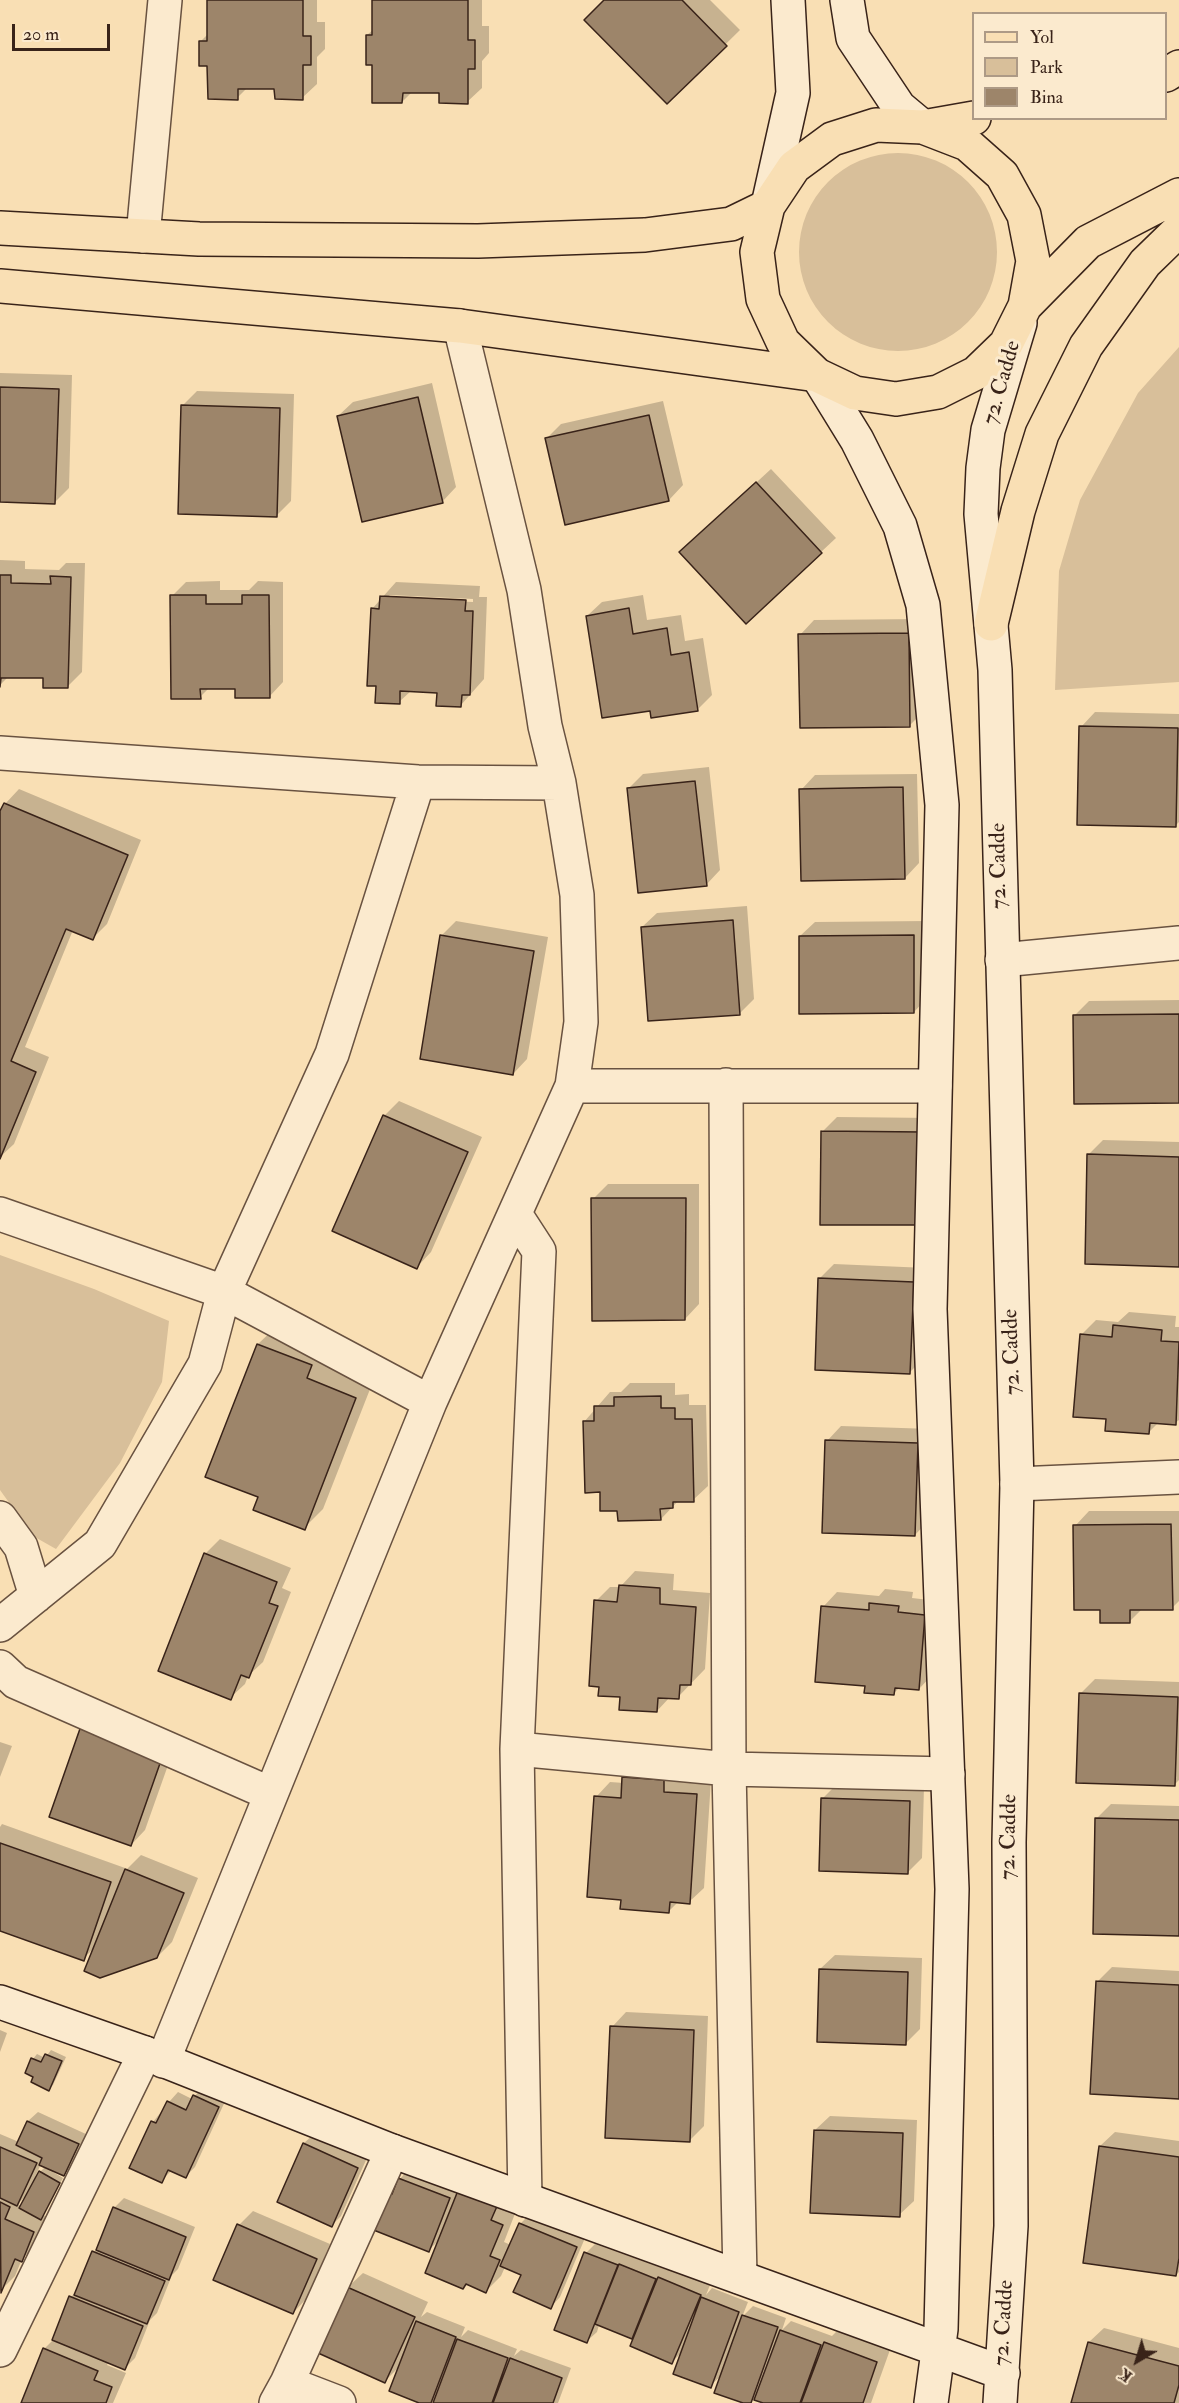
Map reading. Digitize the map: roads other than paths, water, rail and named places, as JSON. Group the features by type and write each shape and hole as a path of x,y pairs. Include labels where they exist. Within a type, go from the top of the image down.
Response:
{"main road":[{"path":"817,375 783,342 763,299 757,252 768,206 794,167 832,139 876,125 924,127 972,118"},
{"path":"0,286 460,326 817,375 855,393 896,399 938,392 976,373 1006,344 1025,306 1033,261 1024,215 1002,175 967,144 924,127"},
{"path":"1025,306 1088,242 1179,195"},
{"path":"0,228 199,239 478,241 645,236 731,224 768,206"},
{"path":"991,624 1018,512 1042,434 1086,346 1145,263 1179,230"}],"street":[{"path":"143,236 165,0"},
{"path":"768,206 793,93 789,0"},
{"path":"847,0 853,38 899,107 924,127"},
{"name":"72. Cadde","path":"1001,2388 1011,2226 1009,1842 1017,1484 995,670 981,514 983,468 988,430 1025,306"},
{"path":"0,2350 154,2057 271,1794 430,1402 572,1086 581,1022 577,895 559,783 545,726 524,590 460,326"},
{"path":"817,375 857,440 900,526 923,605 942,805 930,1309 952,1889 941,2329 931,2403"},
{"path":"0,753 418,782 559,783"},
{"path":"0,1625 100,1544 205,1364 224,1292 332,1054 418,782"},
{"path":"1002,960 1179,943"},
{"path":"726,1085 729,1769 740,2277"},
{"path":"572,1086 935,1086"},
{"path":"0,1214 224,1292 430,1402"},
{"path":"514,1214 539,1251 517,1749 525,2199"},
{"path":"1017,1484 1179,1476"},
{"path":"0,1518 21,1547 36,1596"},
{"path":"0,1667 16,1682 271,1794"},
{"path":"517,1749 729,1769 948,1774"},
{"path":"0,2002 154,2057 392,2151 938,2349 1001,2388"},
{"path":"339,2403 281,2393 392,2151"}]}
